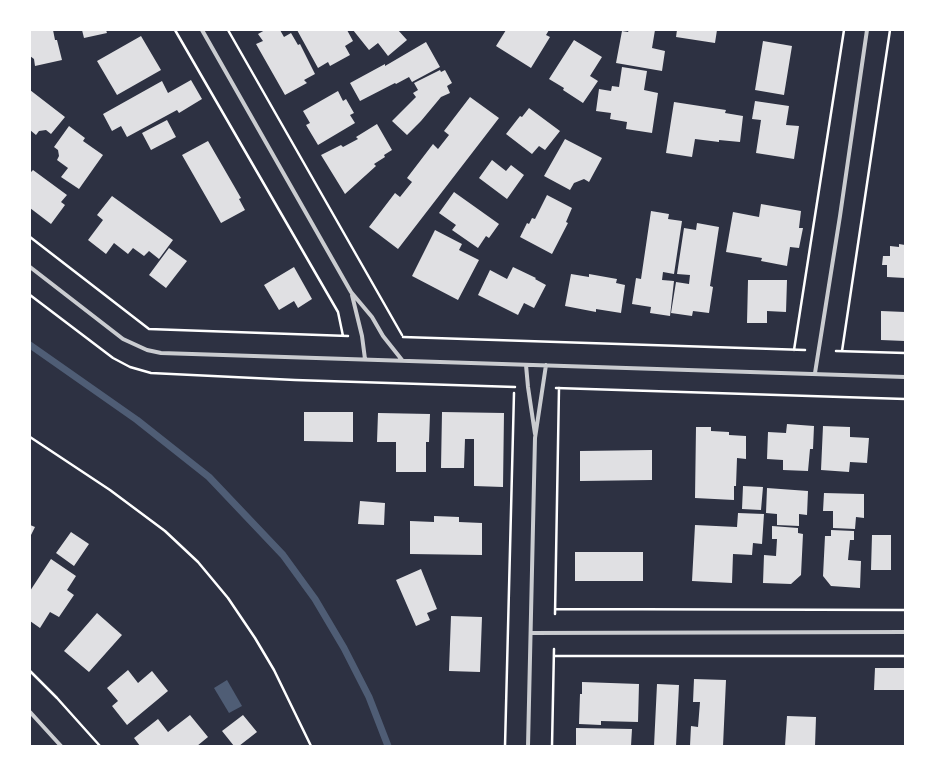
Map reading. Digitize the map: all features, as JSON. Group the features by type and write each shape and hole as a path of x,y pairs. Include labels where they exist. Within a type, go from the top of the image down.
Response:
{"street":[{"path":"202,30 352,292 372,317 383,336 402,360"},
{"path":"815,373 867,30"},
{"path":"30,267 113,332 132,344 147,350 176,354 905,376"},
{"path":"352,292 362,336 365,359"},
{"path":"526,365 536,438"},
{"path":"528,746 536,438 546,365"},
{"path":"531,633 905,632"},
{"path":"30,712 61,746"}],"path":[{"path":"30,237 149,329 343,336 338,312 175,30"},
{"path":"228,30 403,337 806,350"},
{"path":"794,350 844,30"},
{"path":"842,351 890,30"},
{"path":"836,351 905,353"},
{"path":"505,746 514,387"},
{"path":"555,614 559,388 905,399"},
{"path":"30,437 116,495 165,531 198,562 228,598 255,638 274,670 311,746"},
{"path":"555,609 905,610"},
{"path":"552,746 554,650"},
{"path":"554,656 905,656"},
{"path":"30,671 62,702 100,746"}],"water":[{"path":"227,680 242,706 229,713 214,688"}],"building":[{"path":"30,30 53,30 62,60 35,66 34,59 30,56"},
{"path":"82,30 106,30 107,33 84,38"},
{"path":"265,30 280,30 284,37 291,33 298,45 300,44 315,74 304,80 307,83 285,95 256,44 263,41 258,34"},
{"path":"297,30 347,30 353,41 345,46 350,55 330,66 328,62 318,68"},
{"path":"353,30 398,30 407,40 388,56 378,43 369,50"},
{"path":"506,30 549,30 546,35 550,37 531,68 496,46"},
{"path":"629,30 655,30 652,48 665,51 662,71 616,63 622,31 628,32"},
{"path":"677,30 717,30 715,43 676,37"},
{"path":"141,36 161,70 117,95 97,61"},
{"path":"574,40 602,57 590,76 598,81 583,103 563,90 564,88 549,79"},
{"path":"763,41 792,46 784,95 755,90"},
{"path":"426,42 440,67 412,82 409,77 360,101 350,83 385,64 385,66"},
{"path":"622,67 647,71 644,90 658,93 652,133 626,129 627,122 610,119 611,113 596,111 599,89 611,91 612,86 619,87"},
{"path":"440,70 441,72 445,70 452,83 447,86 450,93 441,97 407,135 392,121 416,97 413,93 418,90 414,83"},
{"path":"191,80 202,99 179,113 177,110 127,137 121,126 112,131 103,114 162,81 168,93"},
{"path":"30,90 65,117 51,134 46,130 39,131 36,135 30,130"},
{"path":"338,91 343,101 346,99 354,113 350,115 355,123 318,145 306,125 310,123 303,111"},
{"path":"470,97 499,118 398,249 369,227 395,193 400,197 412,182 407,178 433,144 438,149 449,135 444,131"},
{"path":"755,101 789,106 786,125 799,126 794,159 756,153 761,120 752,119"},
{"path":"674,102 726,110 725,113 743,116 740,142 719,140 719,142 695,139 692,157 666,153"},
{"path":"529,108 560,131 545,150 539,146 532,154 506,134 520,116 522,117"},
{"path":"167,120 176,137 151,150 142,133"},
{"path":"377,124 392,150 384,155 385,157 374,164 376,166 345,194 321,155 341,145 343,147 358,139 356,137"},
{"path":"69,126 85,138 83,141 103,155 79,189 61,177 68,168 57,160 59,156 58,150 54,147"},
{"path":"565,139 602,158 589,182 584,179 574,183 570,190 544,176"},
{"path":"208,141 241,198 239,199 245,210 221,223 182,155"},
{"path":"492,160 506,171 511,165 524,175 507,199 479,178"},
{"path":"33,170 67,195 61,202 65,205 51,224 30,208 30,173"},
{"path":"454,192 499,224 489,238 486,236 478,248 452,230 456,225 439,213"},
{"path":"547,195 572,208 566,222 568,223 552,254 520,237 527,223 529,224 532,218 535,219"},
{"path":"112,196 173,240 159,259 149,251 144,256 133,248 128,254 114,243 106,254 88,240 103,220 97,215"},
{"path":"761,204 801,211 799,228 803,228 799,248 790,247 787,266 761,261 762,258 726,252 733,212 759,217"},
{"path":"651,211 669,214 668,219 682,221 674,274 663,272 662,280 674,281 670,316 650,313 651,307 632,304 636,278 641,279"},
{"path":"697,223 719,227 710,286 713,287 709,313 693,311 692,316 671,313 676,282 689,284 690,275 677,274 684,228 696,230"},
{"path":"435,230 462,244 459,250 479,260 458,300 412,276"},
{"path":"899,244 905,245 905,278 887,277 887,265 882,265 883,256 890,256 890,246 899,247"},
{"path":"169,248 187,261 166,288 149,275"},
{"path":"294,267 312,299 298,308 294,301 279,310 264,285"},
{"path":"513,267 536,278 535,279 546,285 534,308 524,303 518,315 478,295 490,270 507,279"},
{"path":"571,274 589,277 589,274 617,279 616,283 625,285 621,313 596,309 596,312 565,306"},
{"path":"748,280 787,280 786,312 767,311 767,323 747,323"},
{"path":"881,311 905,312 905,341 881,340"},
{"path":"304,412 353,412 353,442 304,441"},
{"path":"442,412 504,413 503,487 474,486 474,439 465,439 464,468 441,468"},
{"path":"378,413 430,414 429,442 426,442 426,472 396,472 396,442 377,442"},
{"path":"787,424 814,426 813,449 810,449 808,471 783,470 783,460 767,459 768,432 786,433"},
{"path":"823,426 850,427 850,437 869,438 867,463 850,462 849,472 821,470"},
{"path":"696,427 711,427 711,431 729,432 729,435 746,436 746,459 737,458 734,500 695,498"},
{"path":"652,450 652,480 580,481 580,451"},
{"path":"743,486 763,487 761,510 742,509"},
{"path":"767,488 808,491 807,515 799,514 799,526 777,525 777,514 766,513"},
{"path":"824,493 864,494 864,518 856,517 855,529 833,528 833,511 823,511"},
{"path":"360,501 385,503 384,525 358,524"},
{"path":"738,513 764,514 762,544 753,543 752,555 733,554 732,583 692,581 695,525 737,527"},
{"path":"434,516 459,517 459,522 482,523 482,555 410,554 410,521 434,522"},
{"path":"30,525 35,527 30,537"},
{"path":"772,526 798,528 798,533 803,534 801,575 791,584 763,583 764,555 776,556 777,539 772,539"},
{"path":"831,530 854,531 854,540 850,540 848,560 861,561 860,588 831,586 823,576 825,536 831,536"},
{"path":"71,532 89,544 74,566 56,553"},
{"path":"872,535 891,535 891,570 871,570"},
{"path":"575,552 643,552 643,581 575,581"},
{"path":"51,559 76,576 67,590 74,595 59,617 50,612 40,628 30,621 30,591"},
{"path":"421,569 437,609 427,613 430,620 416,626 396,580"},
{"path":"97,613 122,635 89,672 64,651"},
{"path":"451,616 482,617 480,672 449,671"},
{"path":"875,668 905,668 905,690 874,690"},
{"path":"128,670 138,683 152,671 168,691 127,725 112,706 118,701 107,688"},
{"path":"694,679 726,680 723,746 690,746 691,726 698,727 700,702 693,702"},
{"path":"582,682 639,684 638,722 601,721 601,725 579,724"},
{"path":"657,684 679,685 676,746 654,746"},
{"path":"190,715 208,737 197,746 140,746 134,738 158,719 168,732"},
{"path":"243,715 257,732 239,746 234,746 222,731"},
{"path":"787,716 816,717 815,746 785,746"},
{"path":"576,728 632,729 631,746 576,746"}],"waterway":[{"path":"30,345 137,420 209,477 283,555 315,599 344,648 369,697 388,746"}]}
